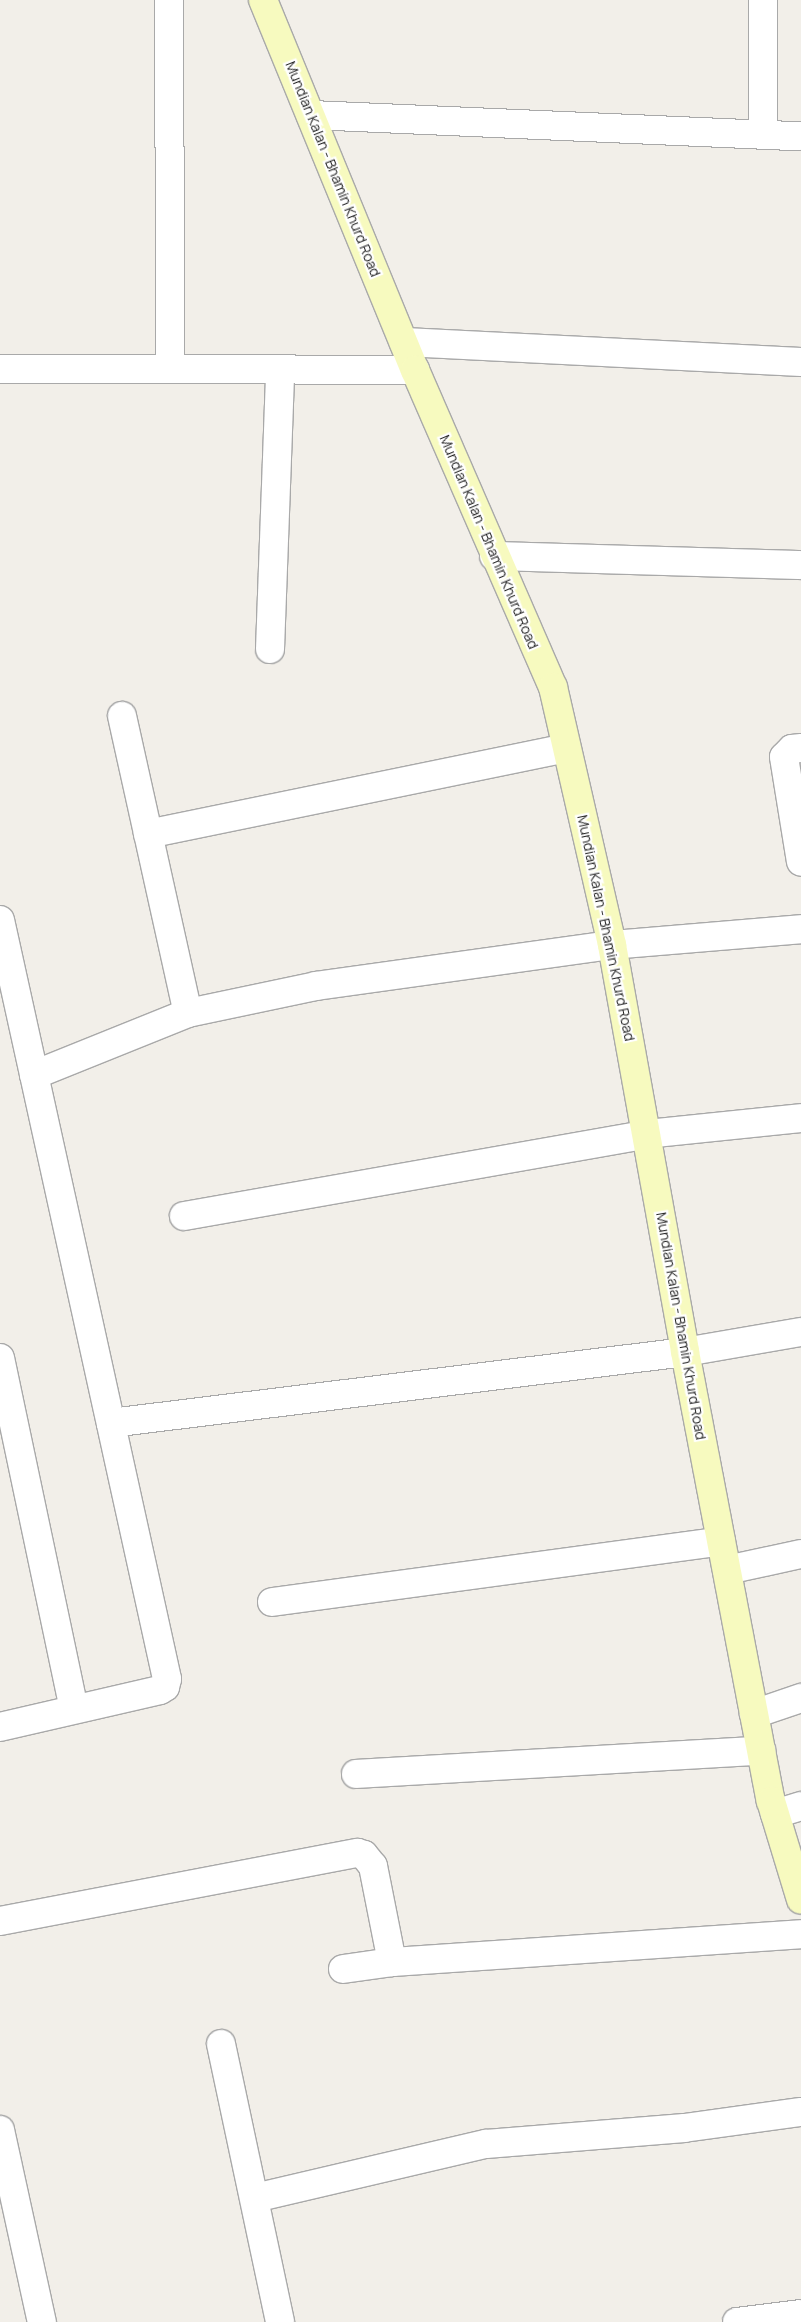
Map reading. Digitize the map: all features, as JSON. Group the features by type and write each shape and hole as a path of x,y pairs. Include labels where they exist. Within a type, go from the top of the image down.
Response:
{"street":[{"path":"169,0 170,369"},
{"name":"Mundian Kalan - Bhamin Khurd Road","path":"263,0 415,370 552,687 612,945 685,1352 761,1751 774,1814 801,1900"},
{"path":"762,0 763,134"},
{"path":"310,115 801,136"},
{"path":"404,342 801,362"},
{"path":"0,369 415,370"},
{"path":"270,649 280,370"},
{"path":"494,556 801,565"},
{"path":"122,716 188,1013"},
{"path":"148,834 566,748"},
{"path":"801,748 792,749 784,757 801,862"},
{"path":"0,920 167,1684 160,1690 74,1708 0,1727"},
{"path":"34,1075 188,1013 316,986 612,945 801,929"},
{"path":"184,1216 647,1134 801,1118"},
{"path":"111,1423 685,1352 801,1332"},
{"path":"0,1358 74,1708"},
{"path":"272,1602 721,1541"},
{"path":"727,1570 801,1554"},
{"path":"754,1714 801,1698"},
{"path":"356,1774 761,1751"},
{"path":"774,1814 801,1806"},
{"path":"0,1921 358,1853 364,1855 372,1866 392,1962"},
{"path":"343,1969 392,1962 801,1934"},
{"path":"221,2044 280,2322"},
{"path":"255,2198 486,2144 684,2128 801,2112"},
{"path":"0,2130 42,2322"},
{"path":"737,2322 801,2314"}]}
